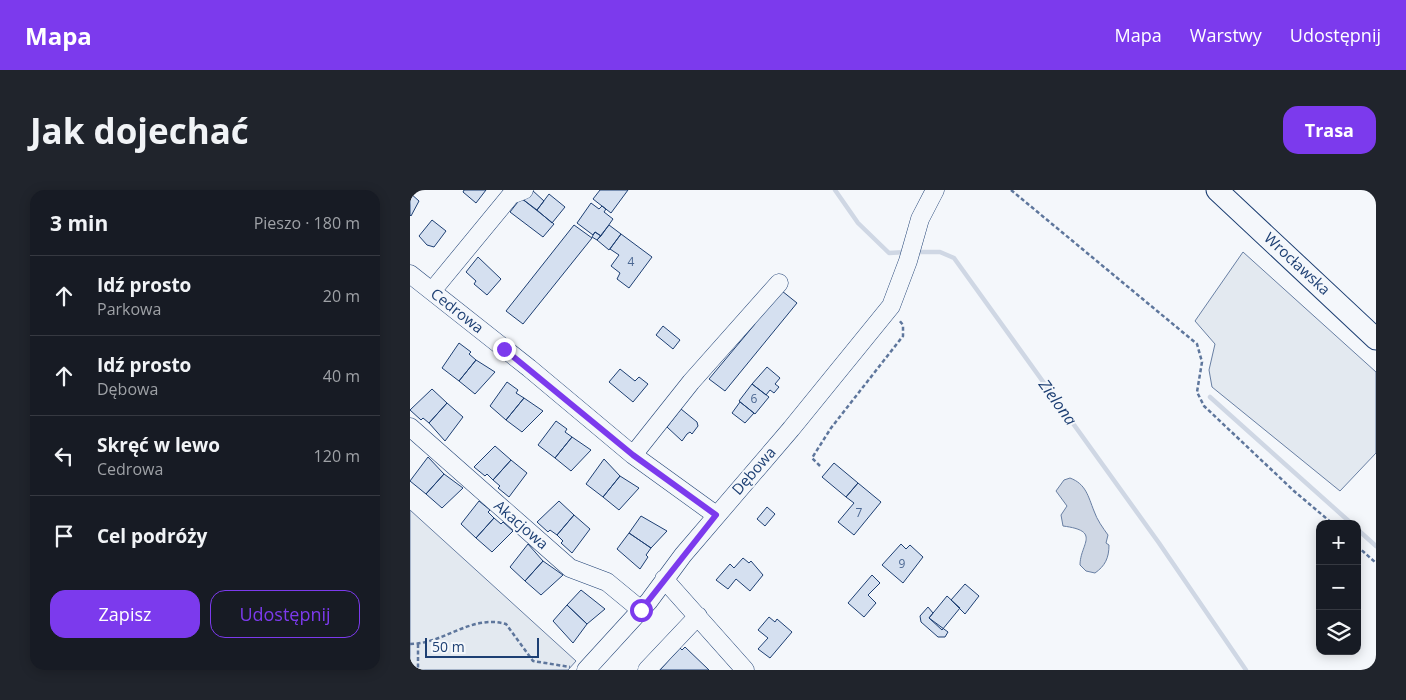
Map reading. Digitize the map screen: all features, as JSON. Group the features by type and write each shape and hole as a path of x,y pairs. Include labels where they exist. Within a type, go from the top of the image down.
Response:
{"main road":[{"name":"Wrocławska","path":"1217,190 1376,339"}],"street":[{"path":"432,291 511,195 524,190"},
{"name":"Dębowa","path":"579,669 641,610 716,515 791,429 891,306 908,261 912,241 935,190"},
{"name":"Cedrowa","path":"410,274 529,368 633,455 716,515"},
{"path":"633,455 691,382 779,282"},
{"name":"Akacjowa","path":"410,427 570,568 606,582 641,610"},
{"path":"664,579 745,670"},
{"path":"647,670 698,616"}],"path":[{"path":"1011,190 1197,344 1202,362 1197,392 1204,406 1286,484 1328,520"},
{"path":"820,466 812,458 831,428 902,336 902,325 891,306"},
{"path":"1361,550 1376,563"},
{"path":"410,644 418,644 440,638 477,622 488,621 506,624 533,661 579,669"},
{"path":"418,644 418,670"}],"shaded area":[{"path":"1243,252 1376,372 1376,453 1340,491 1212,387 1209,370 1215,344 1195,321"},
{"path":"1070,478 1080,484 1086,491 1100,524 1108,535 1106,543 1109,545 1107,558 1101,568 1095,573 1086,571 1080,565 1086,535 1075,528 1063,526 1061,515 1067,506 1056,491 1064,480"},
{"path":"410,510 576,661 568,670 410,670"}],"building":[{"path":"464,190 486,190 476,203 463,192"},
{"path":"532,190 544,201 537,210 521,198"},
{"path":"600,190 628,190 611,213 593,199"},
{"path":"410,193 419,201 411,216 410,215"},
{"path":"549,194 565,207 552,223 537,210"},
{"path":"521,198 554,224 543,237 510,212"},
{"path":"591,203 599,209 602,206 606,209 604,212 613,219 601,236 595,232 593,235 577,223"},
{"path":"432,220 446,231 434,247 427,245 419,236"},
{"path":"574,225 592,238 523,324 506,311"},
{"path":"609,225 621,234 609,250 597,240"},
{"path":"595,232 601,236 597,240 592,237"},
{"path":"621,234 652,257 629,288 617,279 620,273 611,266 619,255 610,249"},
{"path":"478,257 501,279 487,295 474,284 476,281 466,272"},
{"path":"782,291 797,303 725,391 709,379 755,324 752,321"},
{"path":"663,326 680,340 673,349 656,335"},
{"path":"459,343 471,352 469,354 476,360 459,381 442,368"},
{"path":"476,360 495,372 475,394 459,381"},
{"path":"767,367 780,378 775,384 779,387 774,393 770,390 766,395 752,384"},
{"path":"620,369 635,381 639,377 648,384 633,402 609,382"},
{"path":"507,382 518,390 516,393 524,398 506,420 490,406"},
{"path":"752,384 769,397 755,414 739,401"},
{"path":"432,389 447,403 429,423 423,418 421,420 410,410"},
{"path":"524,398 543,411 522,432 506,420"},
{"path":"740,402 754,413 745,423 732,413"},
{"path":"447,403 463,417 445,441 429,423"},
{"path":"681,409 697,422 698,426 692,434 690,432 687,434 682,441 667,427"},
{"path":"556,421 567,429 565,432 572,437 555,458 538,445"},
{"path":"572,437 591,450 571,471 555,458"},
{"path":"495,446 511,460 493,480 487,474 485,476 474,467"},
{"path":"428,457 444,474 426,494 410,481"},
{"path":"604,459 620,476 603,497 586,484"},
{"path":"511,460 527,473 509,497 498,488 500,486 493,480"},
{"path":"834,463 858,483 846,497 822,477"},
{"path":"444,474 463,488 442,508 426,494"},
{"path":"620,476 639,488 619,510 603,497"},
{"path":"858,483 881,502 854,535 838,522 854,503 846,497"},
{"path":"479,501 490,510 488,512 494,518 476,538 461,524"},
{"path":"559,501 574,515 557,535 550,530 548,532 537,522"},
{"path":"767,507 775,514 765,526 757,519"},
{"path":"574,515 590,529 572,553 561,543 563,541 557,535"},
{"path":"641,516 667,531 651,548 629,533"},
{"path":"494,518 501,524 503,522 513,531 492,552 476,538"},
{"path":"629,533 651,548 646,555 648,557 640,569 617,549"},
{"path":"528,544 543,561 525,581 510,567"},
{"path":"901,544 906,549 910,545 923,557 903,583 882,565"},
{"path":"743,558 749,563 751,561 763,575 750,591 736,579 728,589 716,580 730,564 734,568"},
{"path":"543,561 563,575 541,595 525,581"},
{"path":"872,575 880,583 868,595 876,603 864,617 848,603"},
{"path":"965,584 979,596 965,614 951,600"},
{"path":"581,590 605,609 587,624 567,605"},
{"path":"947,596 960,608 942,630 929,618"},
{"path":"567,605 587,624 573,643 553,621"},
{"path":"928,607 933,613 929,618 948,632 945,637 938,637 921,622 920,616"},
{"path":"769,617 775,622 777,619 792,632 770,658 758,649 768,638 758,630"},
{"path":"685,647 709,670 660,670 680,648 682,650"}],"waterway":[{"name":"Zielona","path":"835,190 858,223 889,253 907,252"},
{"name":"Zielona","path":"915,252 940,252 954,258 1159,543 1246,670"},
{"path":"1210,397 1348,520"},
{"path":"1361,533 1376,546"}],"route":[{"path":"504,349 670,484 716,515 641,610"}]}
